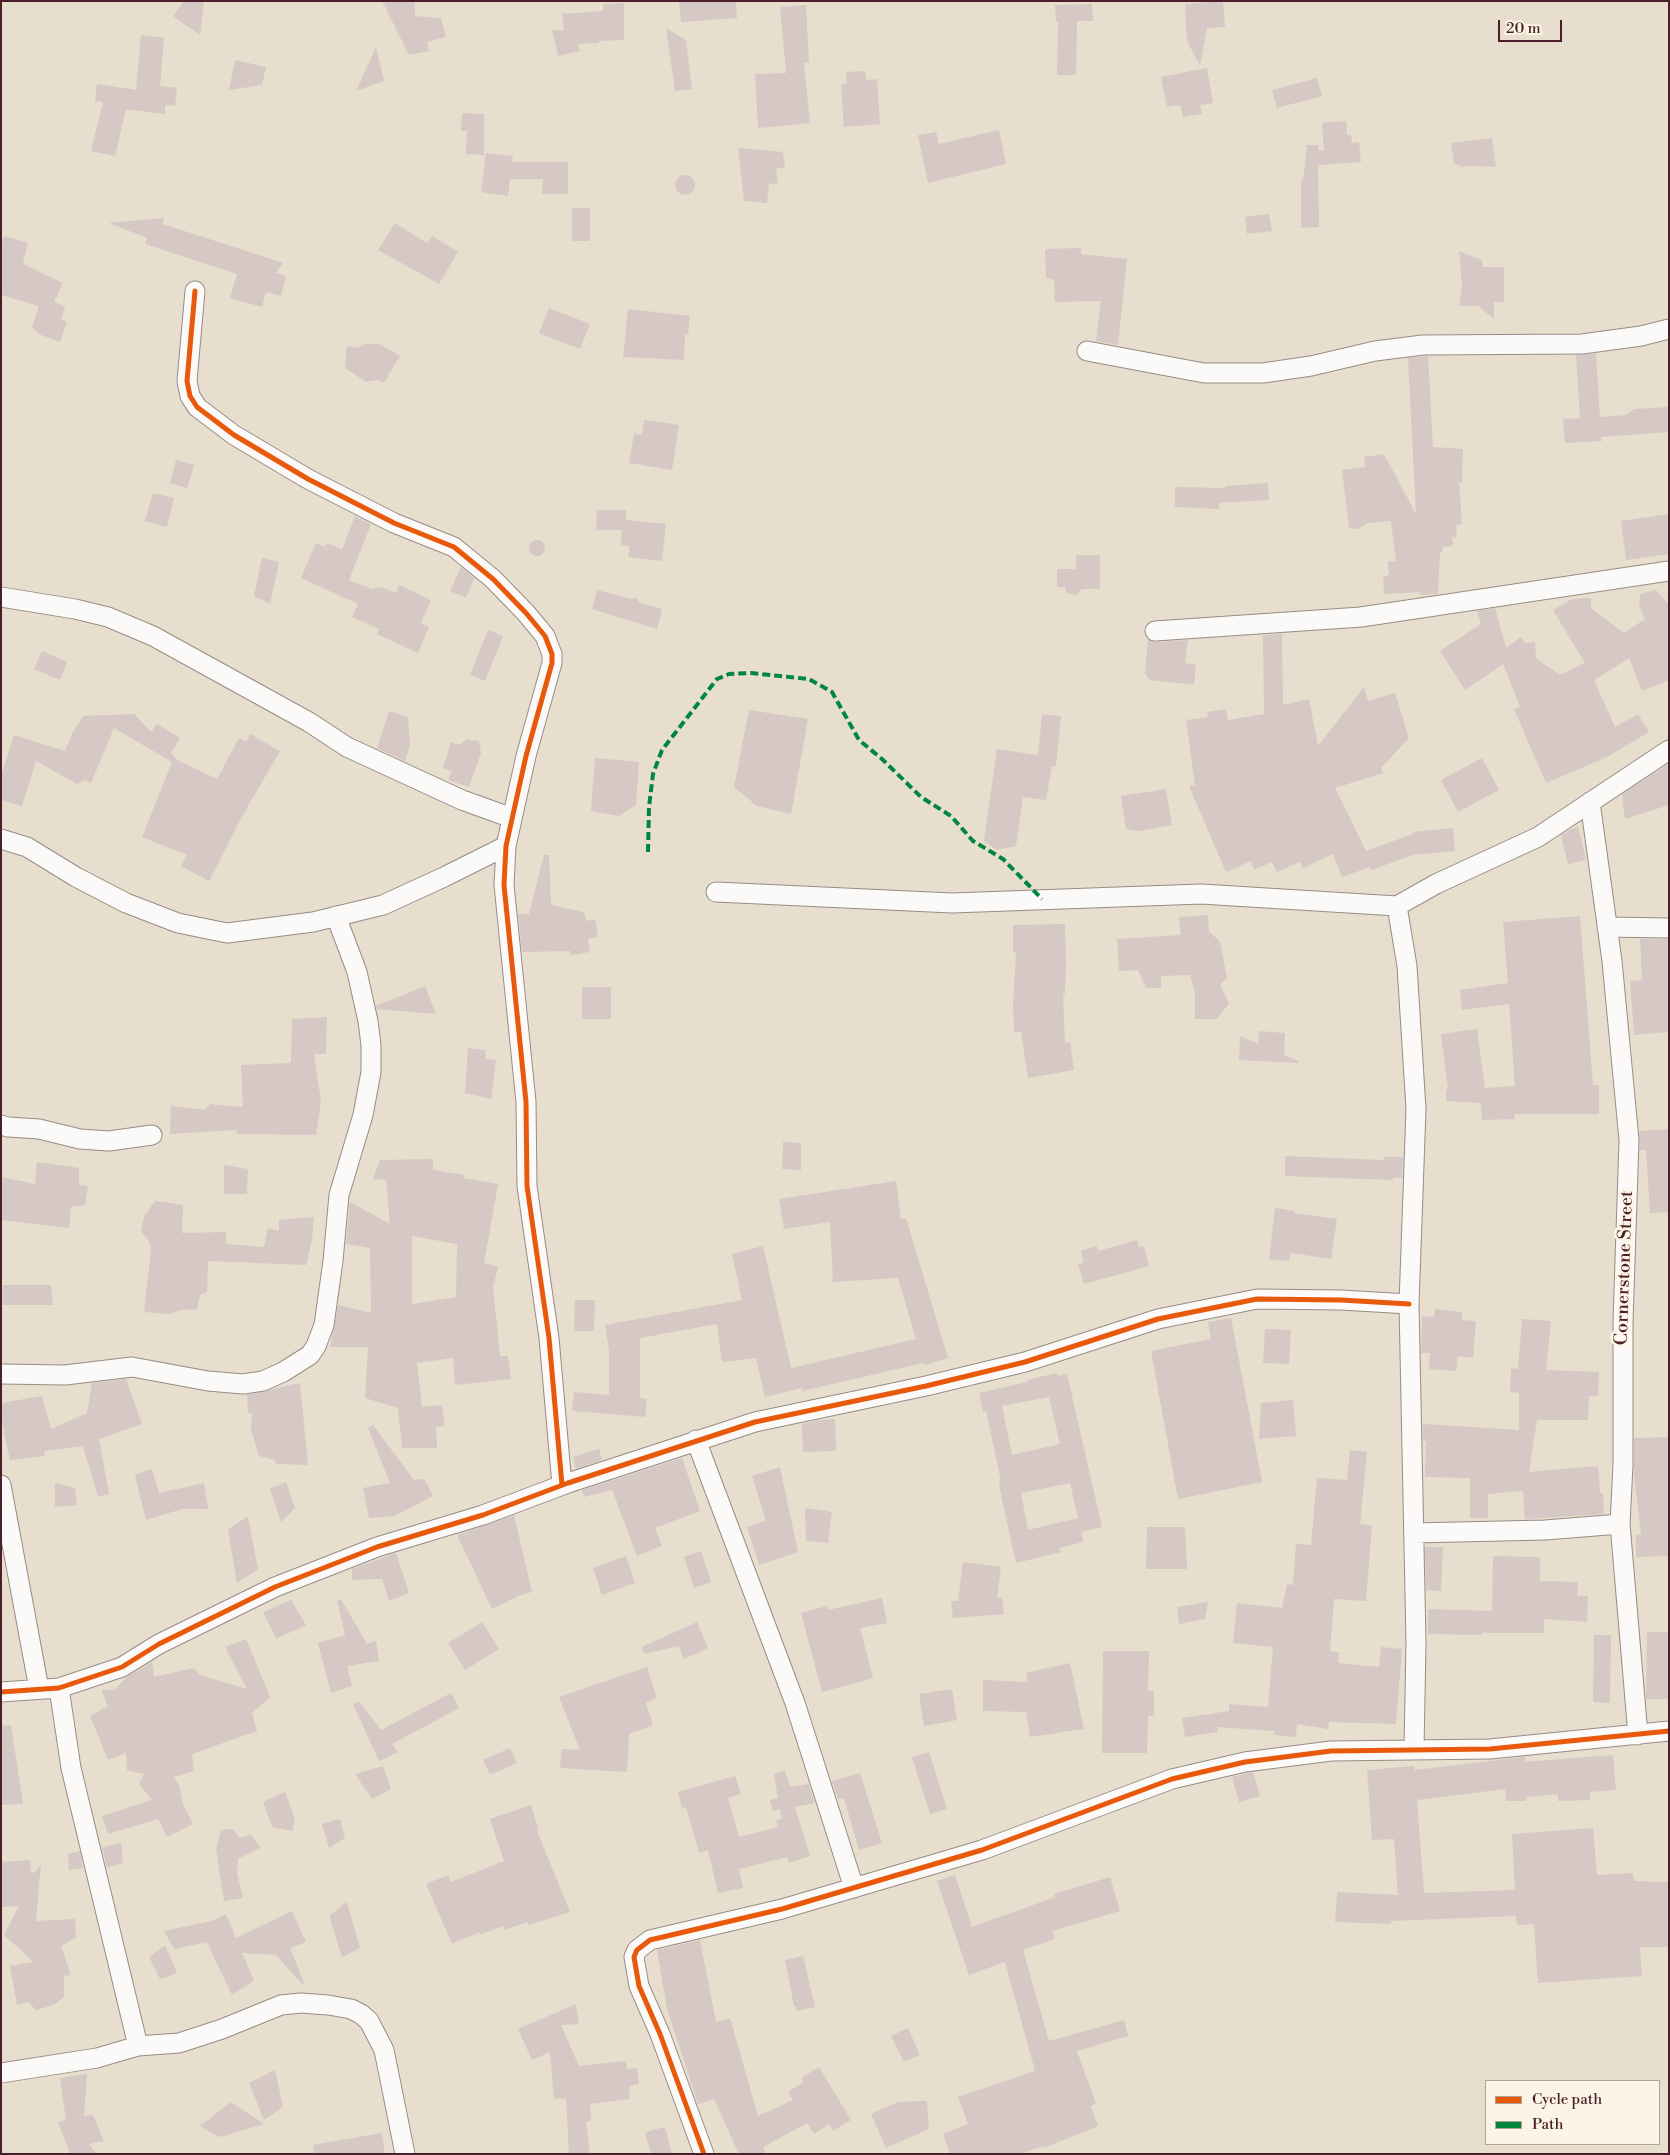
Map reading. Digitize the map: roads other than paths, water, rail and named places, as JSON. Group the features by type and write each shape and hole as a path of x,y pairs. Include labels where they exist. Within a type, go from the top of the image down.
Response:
{"street":[{"path":"195,291 187,381 190,396 197,407 234,436 308,479 394,523 454,547 493,579 526,613 545,636 552,654 552,663 526,756 506,846 504,885 526,1102 527,1186 549,1338 562,1485"},
{"path":"1087,351 1204,373 1263,373 1310,366 1375,351 1423,345 1582,344 1642,336 1669,329"},
{"path":"1155,631 1361,617 1669,571"},
{"path":"1,597 108,616 153,636 309,722 348,747 462,800 512,818"},
{"path":"716,892 952,903 1201,894 1397,906 1436,884 1538,837 1669,750"},
{"name":"Cornerstone Street","path":"1590,802 1607,927 1629,1140 1623,1322 1623,1466 1620,1524 1638,1735"},
{"path":"1,839 27,847 76,877 126,903 178,923 226,933 313,922 383,905 444,878 506,846"},
{"path":"1397,906 1407,966 1416,1110 1409,1304 1416,1642 1414,1750"},
{"path":"1,1374 65,1375 132,1367 208,1381 244,1384 263,1381 283,1372 310,1355 324,1326 333,1261 339,1195 363,1115 372,1045 357,972 336,916"},
{"path":"1607,927 1669,928"},
{"path":"1,1125 8,1128 39,1129 80,1139 109,1141 152,1135"},
{"path":"1,1692 59,1688 122,1667 159,1644 275,1586 377,1547 483,1515 562,1485 755,1422 926,1386 1025,1362 1158,1319 1257,1299 1341,1300 1409,1304"},
{"path":"696,1440 795,1703 854,1888"},
{"path":"1,1485 39,1690"},
{"path":"1414,1534 1545,1530 1620,1524"},
{"path":"59,1688 72,1768 138,2046"},
{"path":"704,2154 660,2034 639,1986 634,1963 637,1950 650,1940 782,1909 982,1850 1172,1779 1246,1762 1330,1751 1490,1749 1669,1731"},
{"path":"1,2073 96,2058 138,2046 179,2043 222,2029 281,2005 301,2003 351,2009 369,2021 384,2050 405,2154"}]}
